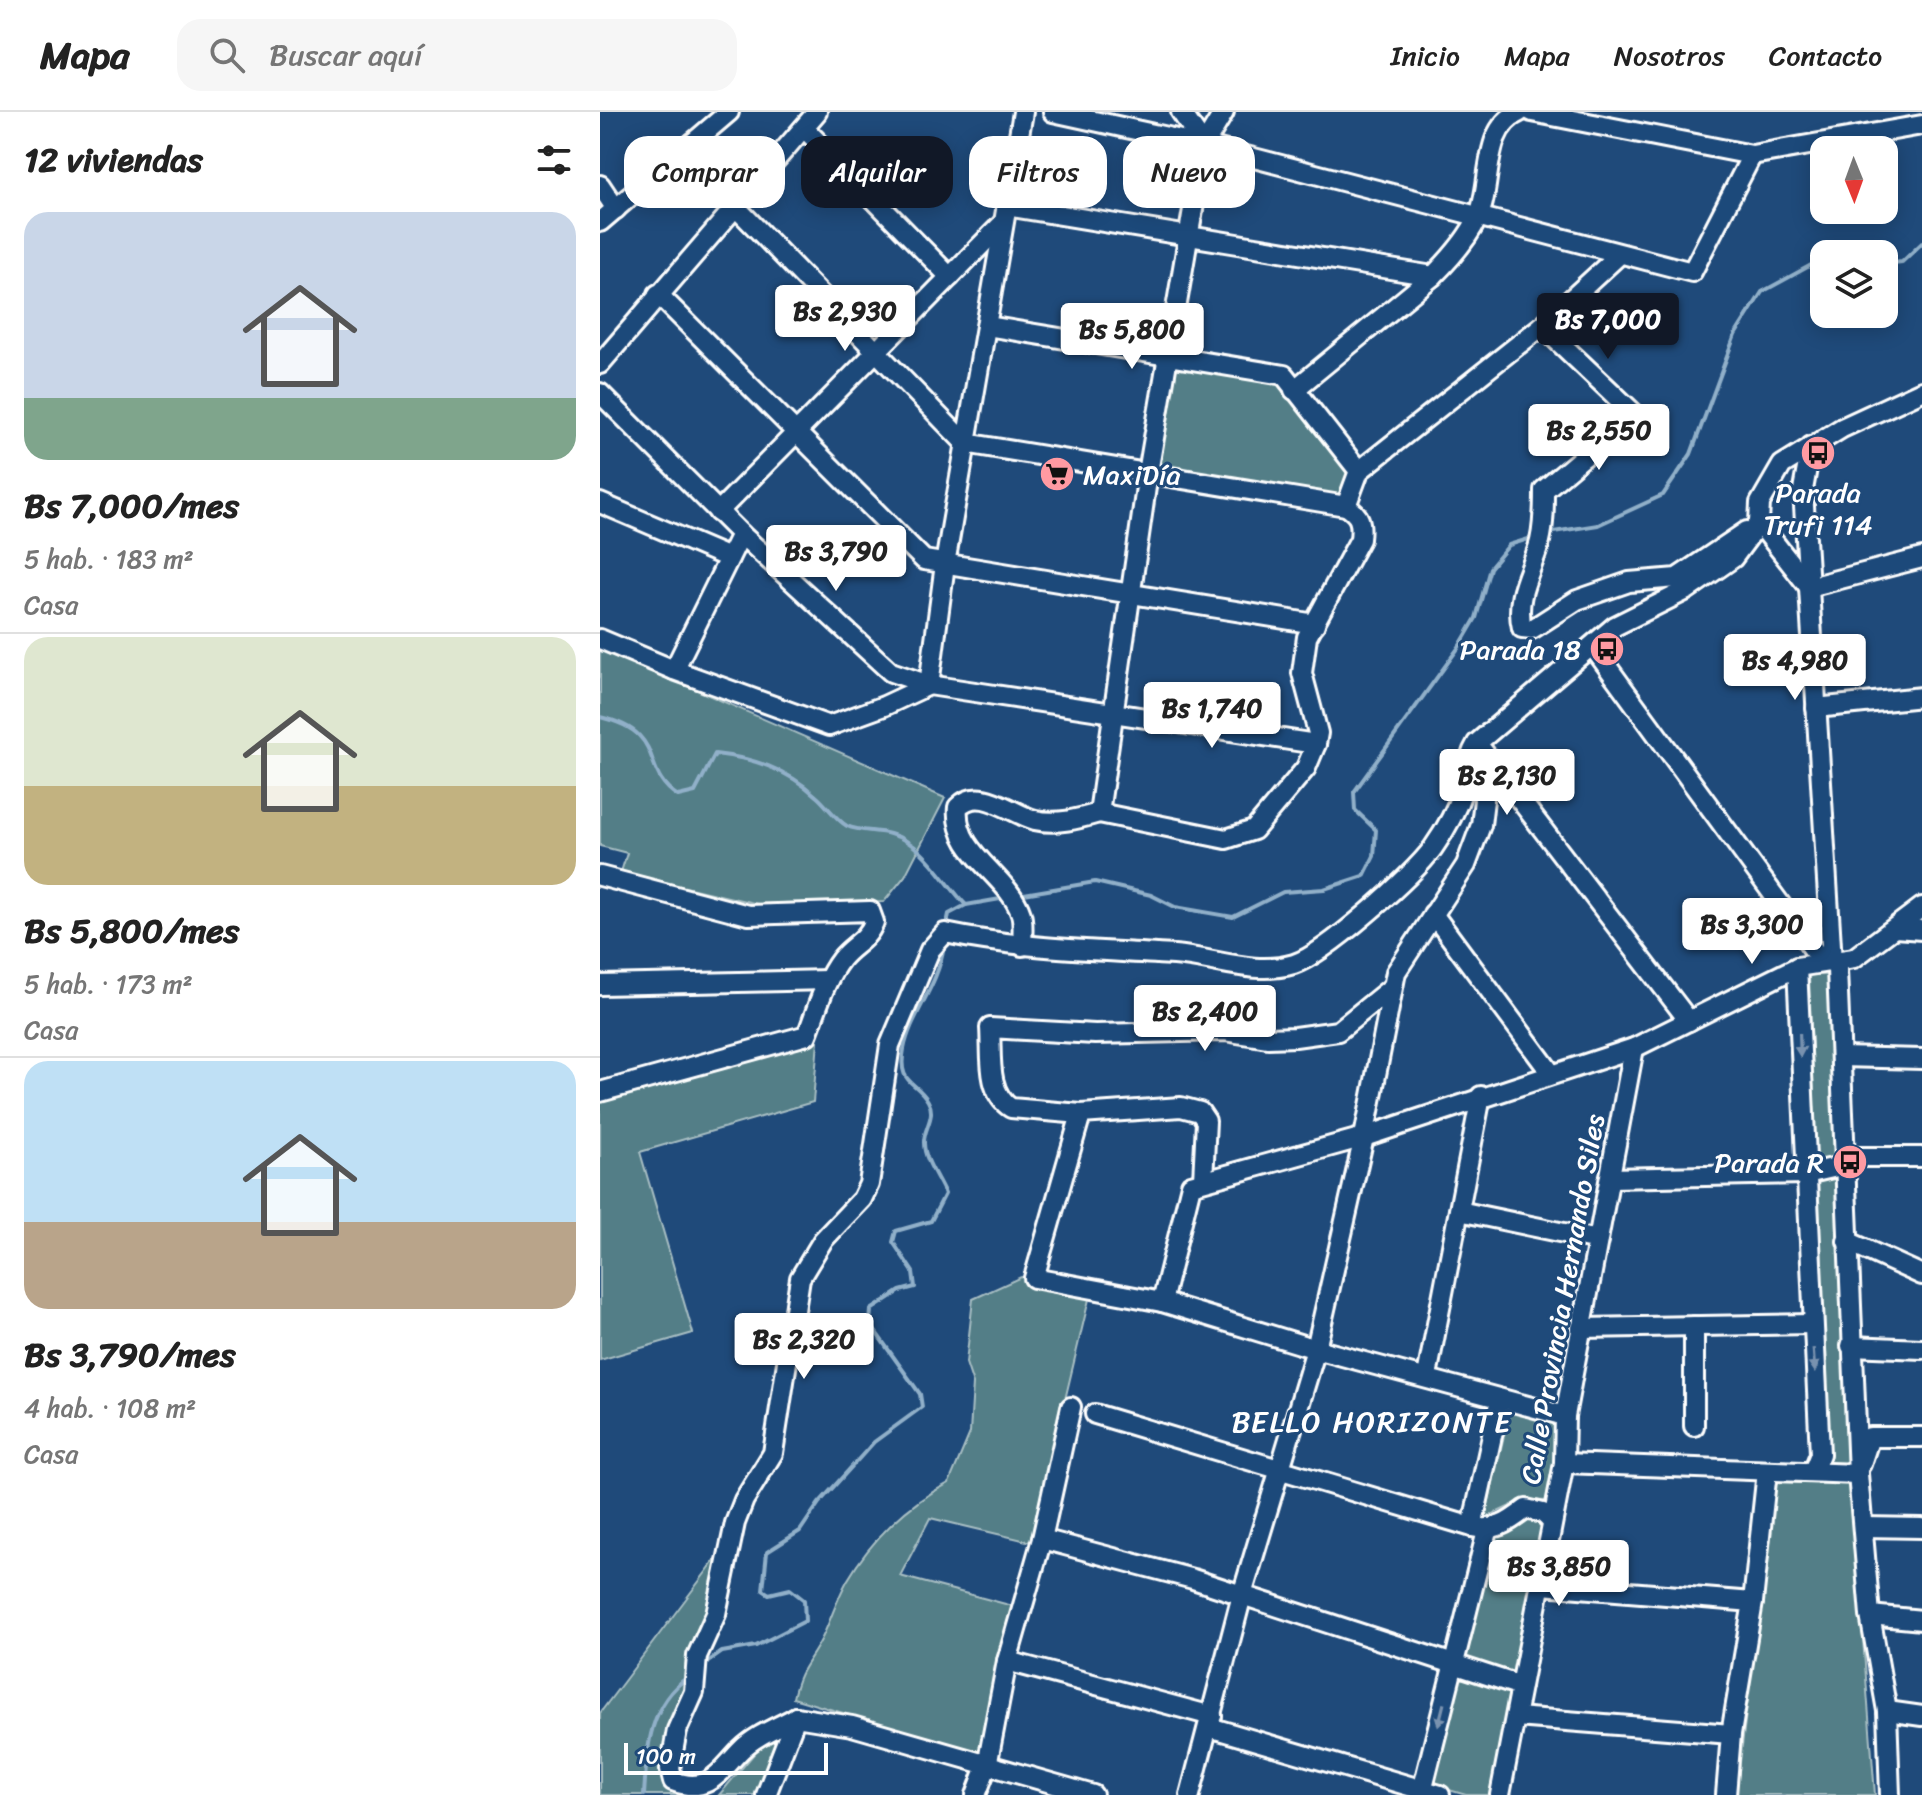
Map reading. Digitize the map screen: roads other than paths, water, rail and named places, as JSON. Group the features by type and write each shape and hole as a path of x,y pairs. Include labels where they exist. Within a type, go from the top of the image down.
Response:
{"street":[{"path":"600,364 817,112"},
{"path":"929,685 945,564 1023,112"},
{"path":"1053,112 1163,136"},
{"path":"1181,112 1198,136"},
{"path":"1209,136 1224,112"},
{"path":"1294,390 1450,259 1479,216 1501,124 1520,112"},
{"path":"1532,112 1752,155 1922,125"},
{"path":"700,136 723,114"},
{"path":"804,128 950,277"},
{"path":"1255,158 1692,272 1718,218 1740,185 1752,155"},
{"path":"600,185 616,209"},
{"path":"600,222 624,202"},
{"path":"1099,813 1148,473 1194,208"},
{"path":"735,209 965,443 1346,506 1356,513 1361,524 1360,539 1307,637 1302,673 1318,733 1316,744 1306,768 1254,830 1226,839 1099,813 1077,820 1047,821 977,797 965,800 957,815 964,840 1004,888 1021,915 1022,946"},
{"path":"1004,215 1190,237 1433,276"},
{"path":"718,512 950,277 1004,215"},
{"path":"1346,506 1359,471 1542,326 1620,254"},
{"path":"658,294 924,560 1315,624"},
{"path":"987,326 1284,375 1359,471"},
{"path":"1542,326 1646,425 1587,454 1544,490 1544,518 1539,544 1518,610 1522,628 1532,629 1577,600 1629,582 1677,578 1759,523"},
{"path":"1093,1795 852,1726 796,1717 749,1744 718,1781 706,1788 692,1791 673,1781 670,1769 677,1730 694,1692 697,1656 716,1614 735,1523 744,1500 773,1453 800,1278 817,1250 862,1199 869,1184 890,1045 930,950 945,933 1022,946 1179,956 1254,969 1296,963 1313,956 1411,873 1445,830 1462,791 1469,756 1477,743 1615,626 1687,590 1733,558 1759,523 1760,503 1782,465 1876,410 1922,391"},
{"path":"600,393 718,512 891,672 929,685 1316,744"},
{"path":"1811,446 1803,490 1841,1057 1858,1474 1870,1615 1887,1711 1890,1795"},
{"path":"600,503 729,558"},
{"path":"1759,523 1809,587"},
{"path":"674,670 741,534"},
{"path":"1809,587 1922,558"},
{"path":"600,639 674,670 829,726 929,685"},
{"path":"1593,647 1816,953 1834,966"},
{"path":"1816,708 1922,697"},
{"path":"1190,1795 1242,1595 1316,1349 1364,1137 1391,988 1396,972 1466,865 1481,825 1484,800 1477,743"},
{"path":"1477,743 1689,1021"},
{"path":"600,876 748,915 870,911 874,922 869,936 842,958 828,980 807,1035 600,1092"},
{"path":"1162,1302 1191,1185 1364,1137 1634,1048 1797,967 1834,966 1854,958 1922,907"},
{"path":"1433,914 1551,1073"},
{"path":"1895,928 1922,930"},
{"path":"1797,967 1820,1454 1814,1469 1808,1472"},
{"path":"600,985 828,980"},
{"path":"1203,1180 1206,1121 1200,1112 1181,1107 1081,1114 1011,1108 1001,1102 995,1091 990,1028 1095,1034 1225,1031 1295,1037 1338,1031 1391,988"},
{"name":"Calle Provincia Hernando Siles","path":"1500,1795 1564,1463 1565,1416 1634,1048"},
{"path":"1841,1057 1922,1059"},
{"path":"1427,1376 1481,1096"},
{"path":"1081,1114 1034,1278 1162,1302 1316,1349 1427,1376 1565,1416"},
{"path":"1610,1178 1806,1174 1846,1161 1922,1157"},
{"path":"1459,1211 1598,1240"},
{"path":"1847,1241 1922,1275"},
{"path":"1896,1261 1922,1260"},
{"path":"1581,1328 1812,1324"},
{"path":"1694,1326 1694,1426"},
{"path":"1851,1346 1922,1349"},
{"path":"1421,1792 1453,1666 1500,1399"},
{"path":"976,1795 987,1766 1007,1661 1042,1539 1071,1407"},
{"path":"1095,1414 1479,1529 1506,1524 1526,1509 1543,1513 1552,1522"},
{"path":"1858,1474 1870,1437 1922,1437"},
{"path":"1564,1463 1858,1474"},
{"path":"1726,1795 1731,1734 1753,1602 1767,1471"},
{"path":"1864,1527 1922,1528"},
{"path":"1042,1539 1242,1595 1521,1686"},
{"path":"1542,1585 1753,1602"},
{"path":"1870,1615 1922,1620"},
{"path":"1007,1661 1210,1721 1421,1792 1440,1795"},
{"path":"1887,1711 1922,1716"},
{"path":"766,1795 796,1717"},
{"path":"1516,1717 1731,1734"}],"waterway":[{"path":"1898,262 1922,243"},
{"path":"1547,533 1598,525 1663,495 1691,454 1735,335 1762,292 1810,266"},
{"path":"1018,895 1095,882 1151,895 1175,907 1233,917 1283,892 1324,889 1364,876 1374,856 1376,830 1355,810 1354,792 1459,647 1476,618 1490,568 1509,545 1535,537"},
{"path":"600,717 636,732 666,786 678,796 695,792 715,754 769,766 805,787 847,826 890,834 913,846 966,905"},
{"path":"946,929 949,914 966,905 1006,898"},
{"path":"702,1666 722,1652 756,1646 805,1621 804,1600 790,1589 769,1594 763,1590 767,1552 800,1531 819,1503 874,1442 922,1407 920,1394 870,1324 871,1310 900,1291 915,1287 913,1272 893,1242 896,1231 931,1221 945,1194 925,1149 924,1138 931,1112 928,1101 905,1076 903,1069 907,1036 936,974 944,946"},
{"path":"644,1795 649,1745 657,1715 675,1688 688,1677"}],"place":[{"name":"Parada Trufi 114","path":"1818,453"},
{"name":"MaxiDía","path":"1057,474"},
{"name":"Parada 18","path":"1607,649"},
{"name":"Parada R","path":"1850,1162"}],"district":[{"name":"BELLO HORIZONTE","path":"1372,1422"}]}
